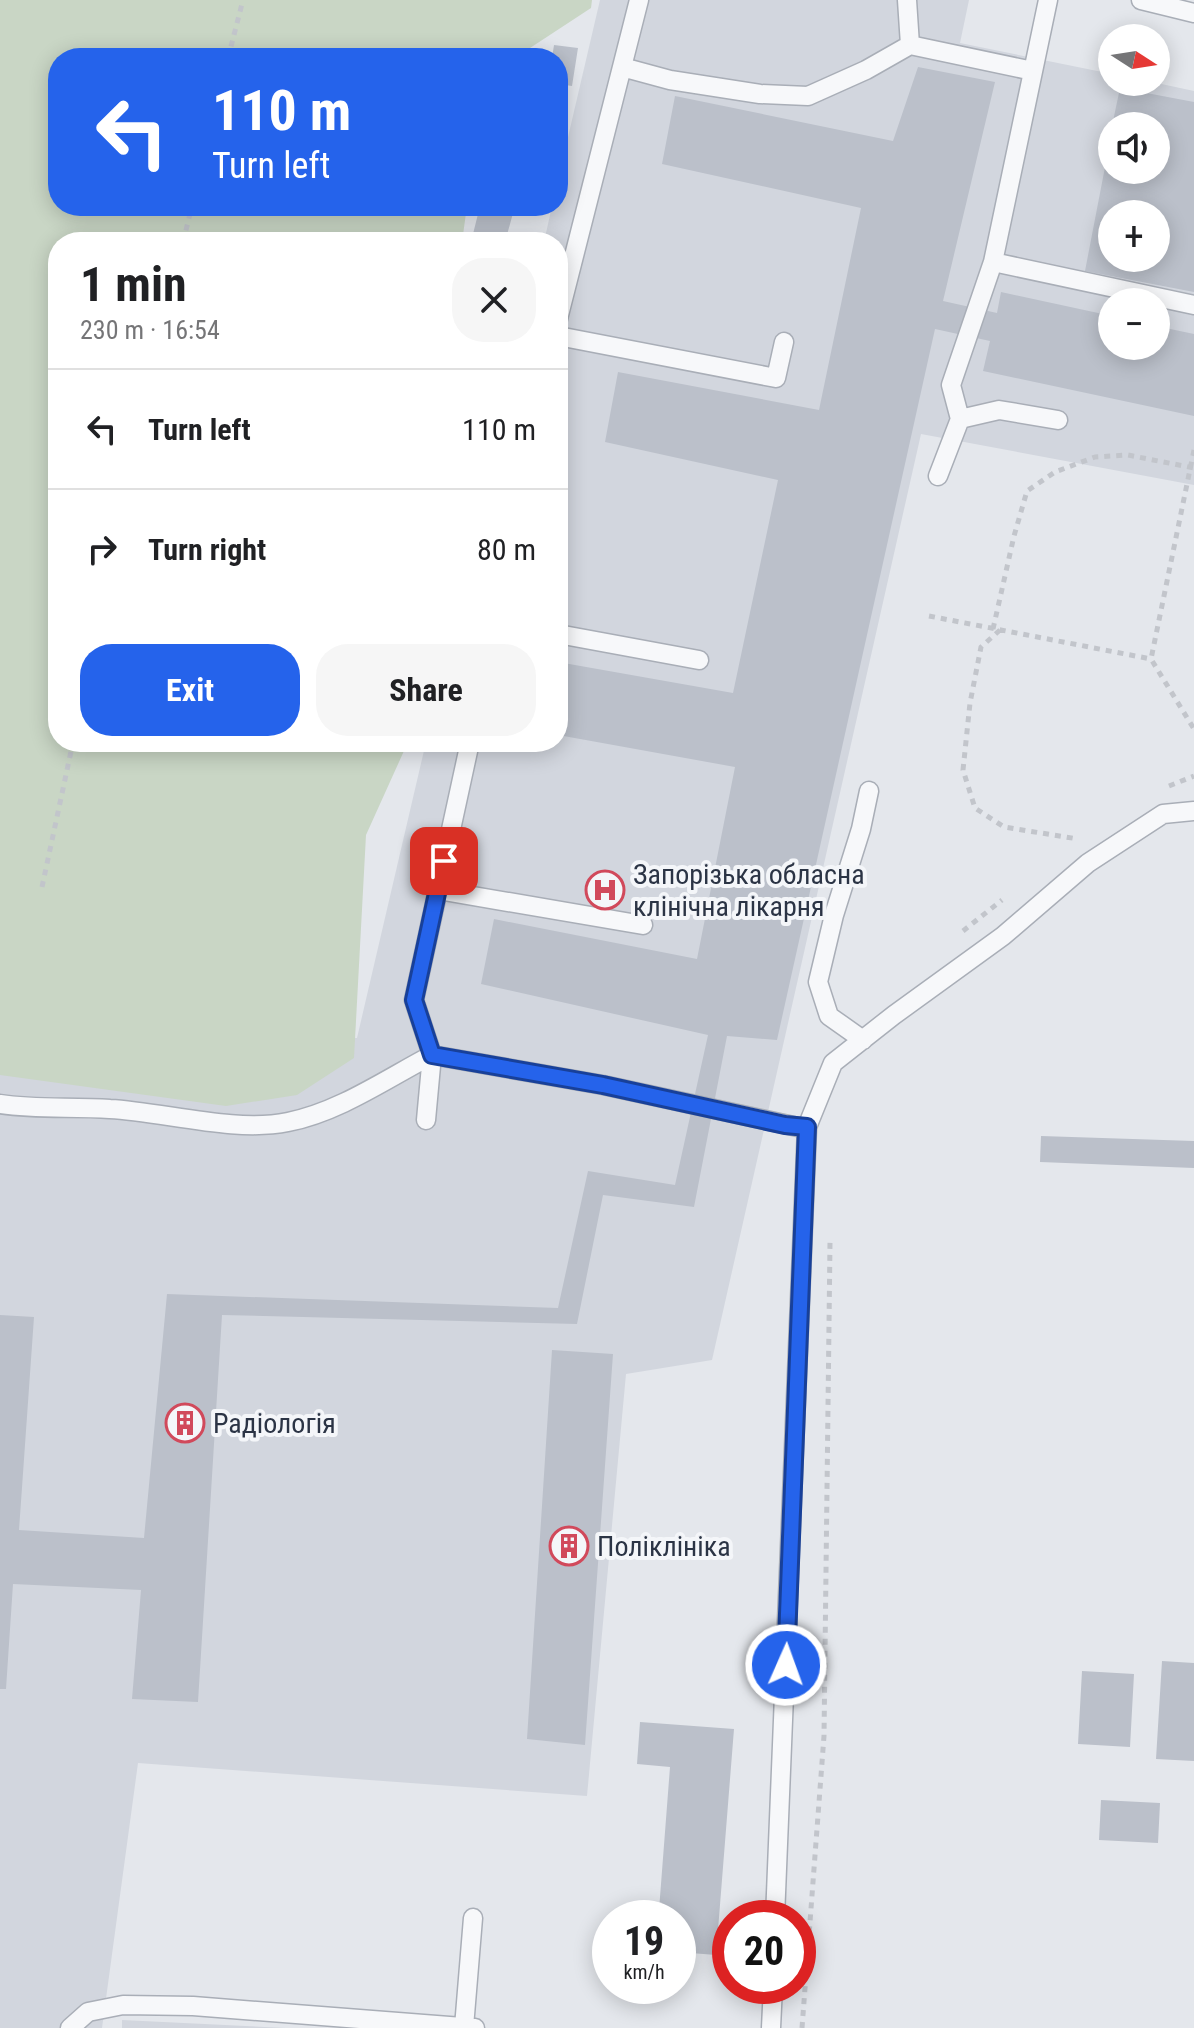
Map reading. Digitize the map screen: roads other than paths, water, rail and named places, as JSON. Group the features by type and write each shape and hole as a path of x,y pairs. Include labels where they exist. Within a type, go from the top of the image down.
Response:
{"lane":[{"path":"568,280 639,0"},
{"path":"907,0 910,45"},
{"path":"938,476 960,419 951,385 993,262 1048,0"},
{"path":"1141,0 1194,13"},
{"path":"622,67 670,80 760,94 808,96 866,70 910,45 1033,71"},
{"path":"993,262 1194,305"},
{"path":"568,338 776,378 784,342"},
{"path":"960,419 999,410 1058,420"},
{"path":"568,636 699,660"},
{"path":"426,1120 432,1055 414,1000 468,752"},
{"path":"863,1040 829,1016 818,982 869,791"},
{"path":"776,1900 807,1127 833,1063 1003,936 1088,863 1163,814 1194,811"},
{"path":"438,890 643,925"},
{"path":"0,1104 33,1109 109,1108 242,1124 285,1123 321,1114 432,1055 603,1085 785,1125 807,1127"},
{"path":"464,2027 473,1918"},
{"path":"771,2028 772,2004"},
{"path":"70,2028 88,2012 123,2005 193,2006 475,2028"}],"place":[{"name":"Запорізька обласна клінічна лікарня","path":"605,890"},
{"name":"Радіологія","path":"185,1423"},
{"name":"Поліклініка","path":"569,1546"}]}
